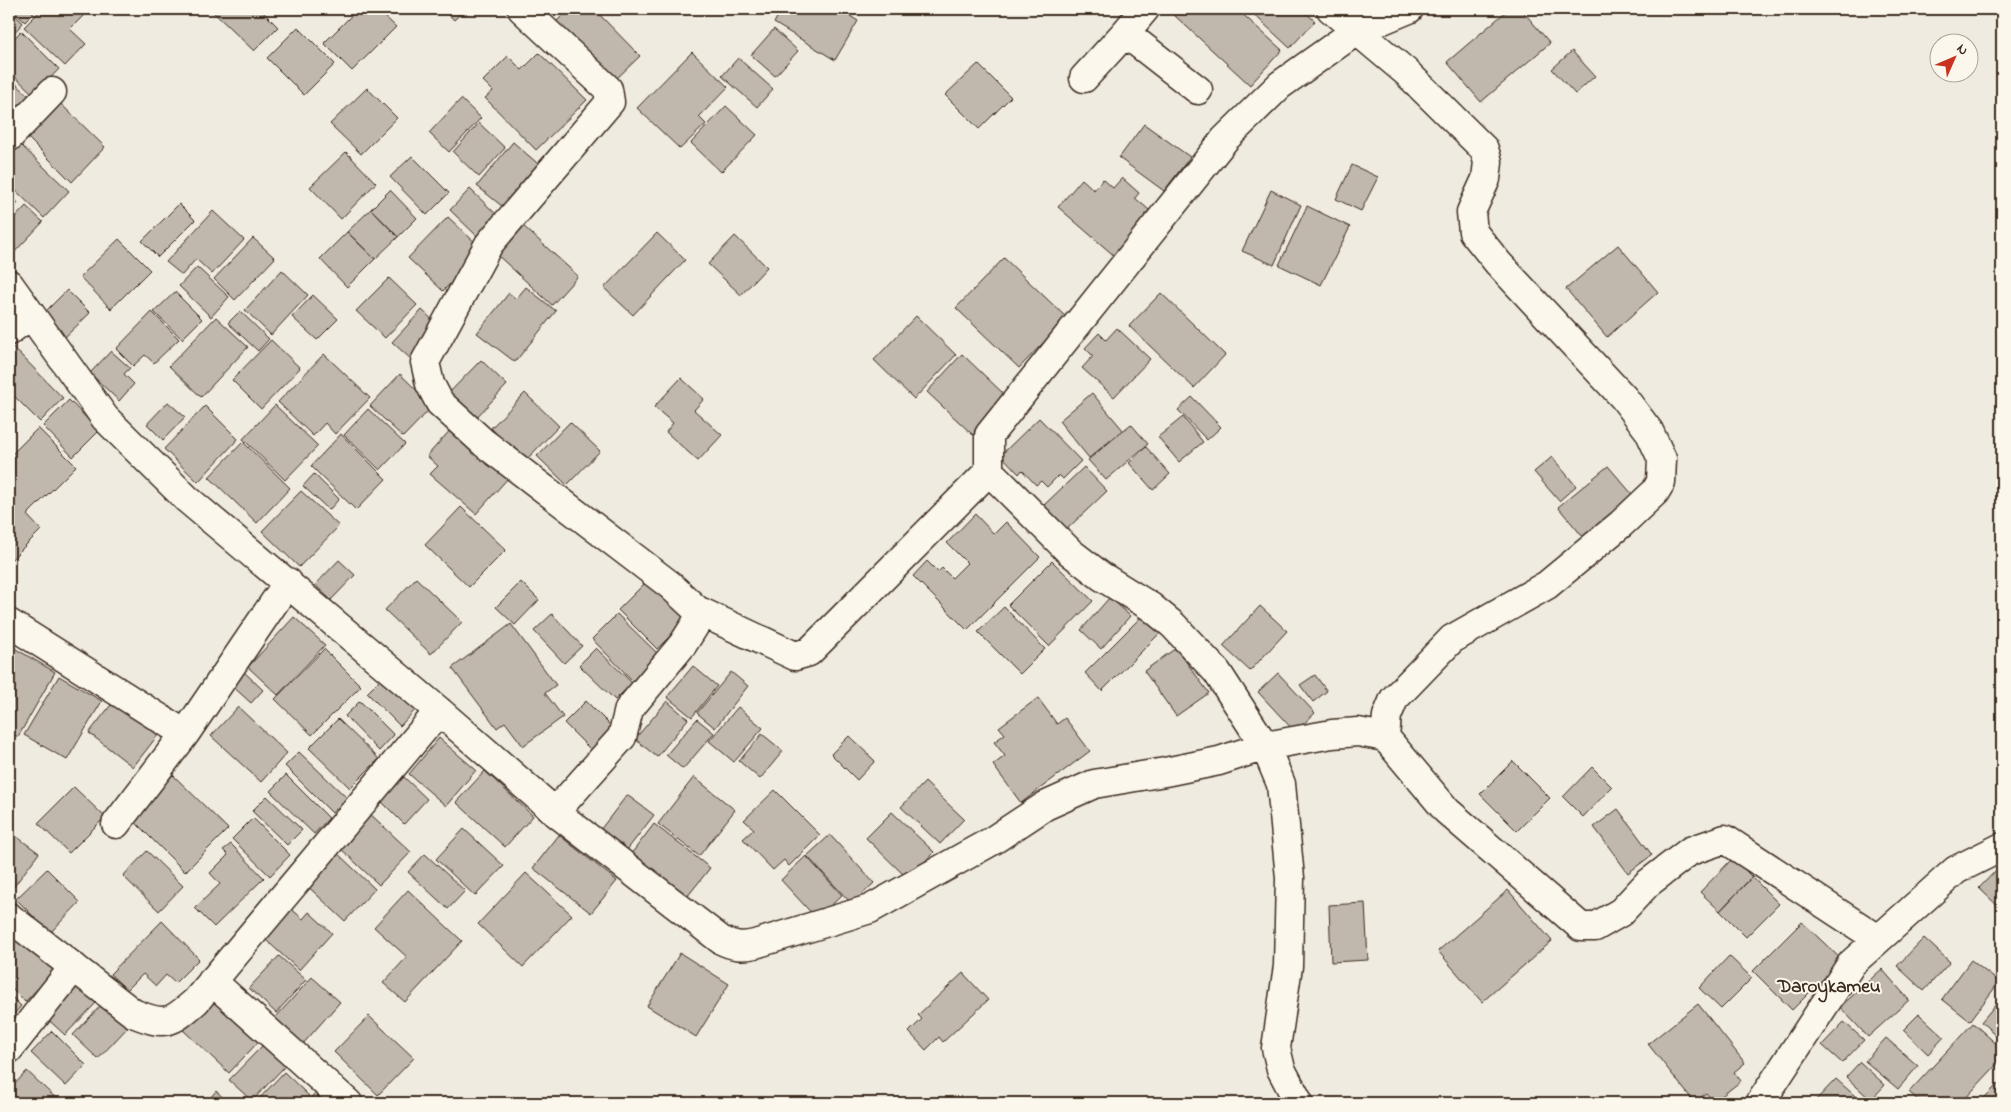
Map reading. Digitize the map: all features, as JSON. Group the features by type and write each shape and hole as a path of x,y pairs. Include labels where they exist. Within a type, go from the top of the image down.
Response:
{"street":[{"path":"1084,78 1145,9"},
{"path":"1331,9 1406,72 1484,149 1488,162 1486,179 1471,212 1472,232 1498,263 1624,398 1649,431 1662,459 1662,482 1655,492 1622,524 1547,585 1452,639 1416,674 1394,699 1388,716 1385,737"},
{"path":"1299,1103 1281,1069 1276,1048 1288,966 1290,878 1281,784 1265,746 1218,672 1173,626 1151,607 1101,576 1070,552 989,472 988,435 1225,139 1280,85 1356,31 1409,9"},
{"path":"528,11 608,89 610,102 490,244 425,362 425,371 440,403 484,443 670,585 697,610 795,656 802,656 809,652 989,472"},
{"path":"1125,33 1198,90"},
{"path":"9,137 52,92"},
{"path":"9,284 105,418 187,499 288,582 555,812 721,940 743,947 870,908 992,841 1045,806 1086,787 1219,761 1265,746 1332,734 1358,732 1385,737 1447,811 1581,927 1596,926 1621,912 1647,884 1690,851 1725,839 1878,939"},
{"path":"9,331 31,315"},
{"path":"116,824 185,734 288,582"},
{"path":"555,812 622,736 629,709 683,644 697,622 697,610"},
{"path":"9,623 185,734"},
{"path":"9,916 133,1013 157,1022 177,1018 196,1001 439,711"},
{"path":"1760,1103 1852,963 1956,870 2002,847"},
{"path":"9,1049 74,967"},
{"path":"212,981 348,1103"}],"building":[{"path":"9,9 23,23 9,38"},
{"path":"11,9 37,9 25,22"},
{"path":"42,9 76,9 83,16 70,29 86,44 65,66 24,27"},
{"path":"210,9 260,9 278,27 254,51"},
{"path":"358,9 377,9 396,27 352,71 324,43"},
{"path":"443,9 466,9 454,20"},
{"path":"569,9 594,9 640,56 613,82 555,23"},
{"path":"782,9 839,9 858,21 835,60 774,23"},
{"path":"1180,9 1237,9 1282,50 1250,85 1174,15"},
{"path":"1248,9 1302,9 1315,21 1290,48"},
{"path":"1509,9 1521,9 1550,43 1481,102 1447,62"},
{"path":"298,27 335,64 304,95 267,58"},
{"path":"774,29 798,51 775,76 751,55"},
{"path":"21,31 59,69 34,95 9,71 9,44"},
{"path":"1572,51 1595,76 1575,94 1552,69"},
{"path":"692,52 728,87 699,117 706,124 680,149 637,108"},
{"path":"539,53 587,100 536,150 485,98 493,91 483,81 508,56 522,70"},
{"path":"738,58 773,89 757,107 722,76"},
{"path":"978,64 1011,97 979,129 945,95"},
{"path":"9,77 31,98 9,121"},
{"path":"367,88 397,118 361,154 330,124"},
{"path":"461,99 481,118 449,152 429,133"},
{"path":"61,104 105,147 72,182 28,138"},
{"path":"726,106 757,135 721,172 691,143"},
{"path":"479,123 505,148 479,177 453,152"},
{"path":"1144,124 1190,157 1164,191 1119,158"},
{"path":"513,142 544,169 508,211 477,186"},
{"path":"21,145 69,191 44,218 9,184 9,157"},
{"path":"346,152 376,183 341,219 310,187"},
{"path":"412,156 449,193 427,215 390,177"},
{"path":"1352,165 1378,177 1361,211 1336,199"},
{"path":"1122,178 1139,193 1135,198 1155,215 1118,259 1058,207 1082,179 1094,190 1103,179 1113,188"},
{"path":"470,189 498,216 478,237 450,210"},
{"path":"390,190 417,218 398,237 371,209"},
{"path":"1271,190 1301,205 1274,265 1242,251"},
{"path":"9,193 18,203 9,213"},
{"path":"179,204 195,220 158,257 142,241"},
{"path":"26,206 43,222 9,258 9,224"},
{"path":"1307,206 1350,227 1321,285 1279,265"},
{"path":"371,209 398,237 375,259 347,232"},
{"path":"213,211 244,240 212,274 196,259 182,275 166,262"},
{"path":"448,217 483,250 443,291 408,258"},
{"path":"521,224 578,276 552,305 494,252"},
{"path":"347,232 375,259 347,287 320,259"},
{"path":"657,233 685,260 633,315 604,288"},
{"path":"735,236 767,267 741,295 708,264"},
{"path":"253,238 275,258 235,300 214,279"},
{"path":"119,239 150,270 111,309 80,277"},
{"path":"1618,245 1658,292 1607,337 1566,289"},
{"path":"1004,258 1067,318 1019,368 956,308"},
{"path":"197,267 229,297 211,317 179,286"},
{"path":"282,270 308,295 271,335 245,310"},
{"path":"389,278 417,305 385,338 356,311"},
{"path":"526,287 556,311 515,362 477,333 509,293 516,299"},
{"path":"67,290 90,313 62,340 40,317"},
{"path":"175,292 202,319 182,339 154,312"},
{"path":"1161,293 1225,355 1194,388 1129,326"},
{"path":"313,295 338,319 317,340 292,317"},
{"path":"422,310 442,329 412,360 392,342"},
{"path":"240,311 269,339 258,351 228,323"},
{"path":"152,312 179,339 154,363 145,355 133,366 116,349"},
{"path":"916,316 956,355 914,399 874,360"},
{"path":"216,317 248,347 201,397 169,366"},
{"path":"1117,328 1150,359 1114,397 1082,368 1093,356 1085,348 1099,333 1106,340"},
{"path":"271,340 300,368 261,409 232,380"},
{"path":"9,343 63,398 40,422 9,391"},
{"path":"111,351 130,368 124,374 134,384 119,401 90,373"},
{"path":"324,354 370,398 335,434 325,423 313,436 278,402"},
{"path":"962,354 1008,398 973,435 927,392"},
{"path":"481,360 507,385 472,422 445,397"},
{"path":"400,374 433,406 403,437 370,406"},
{"path":"681,378 704,399 694,410 722,435 698,461 666,432 673,423 654,407"},
{"path":"525,393 559,426 525,461 491,428"},
{"path":"1092,393 1123,430 1089,458 1059,421"},
{"path":"1192,397 1221,427 1207,440 1178,410"},
{"path":"69,400 99,431 73,457 43,426"},
{"path":"168,402 185,417 163,440 147,424"},
{"path":"275,405 318,446 285,480 243,439"},
{"path":"205,406 238,439 198,482 164,449"},
{"path":"368,409 405,444 380,470 344,435"},
{"path":"1183,417 1203,442 1179,462 1158,437"},
{"path":"1039,418 1081,461 1063,479 1059,475 1047,487 1041,481 1036,485 1022,470 1019,474 1001,455"},
{"path":"570,422 600,451 567,485 537,456"},
{"path":"1131,424 1148,444 1106,480 1088,460"},
{"path":"453,427 509,477 476,514 430,474 438,466 427,456"},
{"path":"38,428 76,466 27,515 41,530 9,562 9,457"},
{"path":"341,434 386,479 356,510 311,466"},
{"path":"243,442 290,488 257,523 209,477"},
{"path":"1146,447 1170,474 1153,490 1129,463"},
{"path":"1552,457 1576,486 1559,501 1534,472"},
{"path":"1608,466 1638,501 1588,543 1558,507"},
{"path":"1084,467 1107,491 1067,529 1044,505"},
{"path":"314,474 339,499 329,510 303,486"},
{"path":"301,491 339,526 299,567 262,531"},
{"path":"461,507 506,550 469,587 425,545"},
{"path":"975,514 994,534 1006,522 1040,557 967,630 913,576 927,561 938,572 942,568 952,578 967,563 947,543"},
{"path":"339,560 355,575 331,600 315,585"},
{"path":"1052,561 1093,601 1049,646 1008,605"},
{"path":"416,578 462,622 431,654 385,610"},
{"path":"647,581 686,620 657,649 618,610"},
{"path":"521,582 539,600 515,625 496,607"},
{"path":"1110,597 1130,616 1101,649 1081,630"},
{"path":"1260,606 1287,631 1250,671 1223,646"},
{"path":"1004,607 1045,649 1020,674 978,632"},
{"path":"1148,610 1166,627 1102,691 1085,673"},
{"path":"552,614 582,646 564,663 534,631"},
{"path":"617,614 659,655 633,681 592,639"},
{"path":"294,617 325,645 278,695 248,667"},
{"path":"511,624 556,685 545,693 563,717 523,746 505,722 497,728 452,668"},
{"path":"9,645 55,672 18,737 9,732"},
{"path":"596,648 632,683 615,700 579,665"},
{"path":"1176,648 1209,693 1176,716 1144,671"},
{"path":"324,649 361,686 312,735 275,699"},
{"path":"693,666 717,686 692,717 667,697"},
{"path":"242,670 263,690 251,703 230,684"},
{"path":"731,672 748,686 715,728 697,713"},
{"path":"1278,673 1315,713 1295,732 1258,692"},
{"path":"385,675 418,707 400,726 367,693"},
{"path":"1315,675 1327,691 1313,702 1300,685"},
{"path":"59,676 102,701 67,760 24,735"},
{"path":"1038,698 1057,724 1065,718 1090,751 1021,803 993,765 1005,756 994,742 1005,734 999,727"},
{"path":"114,701 158,735 133,767 89,733"},
{"path":"360,701 394,735 379,751 345,716"},
{"path":"586,701 620,735 598,757 564,723"},
{"path":"667,701 688,719 657,757 635,739"},
{"path":"238,707 287,753 261,782 211,736"},
{"path":"738,707 763,728 734,762 709,741"},
{"path":"338,719 379,759 350,788 309,748"},
{"path":"697,719 714,733 683,769 666,755"},
{"path":"762,734 783,751 760,779 739,761"},
{"path":"849,736 875,761 857,780 831,754"},
{"path":"439,738 476,770 446,806 409,774"},
{"path":"299,752 347,798 332,813 285,766"},
{"path":"1513,761 1550,798 1517,831 1480,794"},
{"path":"1592,767 1612,787 1583,817 1563,797"},
{"path":"485,771 533,816 505,847 456,802"},
{"path":"173,775 228,829 185,872 131,818"},
{"path":"286,775 329,818 314,834 270,791"},
{"path":"404,777 427,799 404,824 381,801"},
{"path":"694,777 735,810 699,856 658,824"},
{"path":"925,782 964,819 940,844 901,807"},
{"path":"74,787 105,817 69,853 38,823"},
{"path":"775,790 820,835 789,866 784,860 773,870 743,839 754,829 744,820"},
{"path":"627,795 654,815 627,850 600,830"},
{"path":"267,796 302,830 287,845 252,811"},
{"path":"1618,809 1652,855 1628,873 1594,827"},
{"path":"367,811 411,852 379,885 336,844"},
{"path":"892,812 934,852 908,879 866,838"},
{"path":"253,818 290,855 270,876 232,839"},
{"path":"654,824 710,868 683,902 628,858"},
{"path":"464,829 504,866 475,896 436,859"},
{"path":"9,831 39,853 9,893"},
{"path":"559,835 617,881 591,913 533,868"},
{"path":"830,835 874,883 852,904 807,856"},
{"path":"231,844 264,878 214,927 195,908 220,884 210,873 228,855 223,850"},
{"path":"333,849 375,889 345,921 302,881"},
{"path":"147,851 183,886 159,911 123,876"},
{"path":"425,854 465,891 448,909 408,872"},
{"path":"806,856 842,895 817,919 781,880"},
{"path":"1733,858 1752,877 1720,911 1700,892"},
{"path":"2002,864 2002,910 1979,888"},
{"path":"47,869 80,902 50,933 16,899"},
{"path":"526,873 572,915 523,967 478,924"},
{"path":"1752,877 1779,904 1746,937 1720,911"},
{"path":"408,890 462,941 405,1002 383,983 407,957 374,927"},
{"path":"1508,890 1552,941 1482,1002 1438,951"},
{"path":"281,900 303,919 309,912 332,933 299,970 255,930"},
{"path":"1365,903 1368,960 1331,962 1329,905"},
{"path":"162,921 199,959 175,983 166,975 156,986 143,974 127,990 110,974"},
{"path":"1802,922 1842,960 1792,1010 1753,971"},
{"path":"19,933 57,968 25,1002 9,986 9,943"},
{"path":"1924,938 1950,962 1924,991 1897,966"},
{"path":"680,953 729,984 696,1037 647,1006"},
{"path":"279,956 306,980 276,1013 249,988"},
{"path":"1729,956 1752,978 1721,1009 1699,988"},
{"path":"1971,960 1999,982 1970,1021 1942,999"},
{"path":"1882,969 1909,1000 1868,1037 1840,1007"},
{"path":"963,973 988,1000 943,1042 939,1037 926,1050 909,1032 922,1019 918,1015"},
{"path":"312,977 340,1002 302,1045 274,1019"},
{"path":"72,980 96,1003 65,1035 41,1013"},
{"path":"9,994 21,1006 9,1020"},
{"path":"216,996 261,1039 229,1073 183,1030"},
{"path":"2002,997 2002,1040 1981,1022"},
{"path":"104,1002 129,1026 98,1059 73,1035"},
{"path":"1698,1004 1745,1063 1734,1072 1741,1081 1714,1102 1706,1093 1695,1103 1648,1044"},
{"path":"1919,1014 1944,1037 1928,1054 1903,1030"},
{"path":"369,1016 414,1058 378,1095 334,1052"},
{"path":"1844,1022 1864,1040 1842,1063 1822,1045"},
{"path":"1973,1023 2002,1049 2002,1059 1961,1103 1921,1103 1909,1092"},
{"path":"52,1031 86,1065 66,1086 31,1053"},
{"path":"1886,1038 1918,1066 1898,1089 1865,1061"},
{"path":"263,1045 285,1066 252,1101 229,1080"},
{"path":"1860,1062 1885,1085 1871,1100 1846,1077"},
{"path":"27,1071 61,1103 9,1103 9,1090"},
{"path":"284,1072 309,1096 302,1103 261,1103 258,1100"},
{"path":"1836,1079 1863,1103 1813,1103"},
{"path":"2002,1080 2002,1103 1979,1103"},
{"path":"216,1091 229,1103 206,1103"},
{"path":"315,1093 326,1103 306,1103"}],"district":[{"name":"Daroykameu","path":"1829,985"}]}
